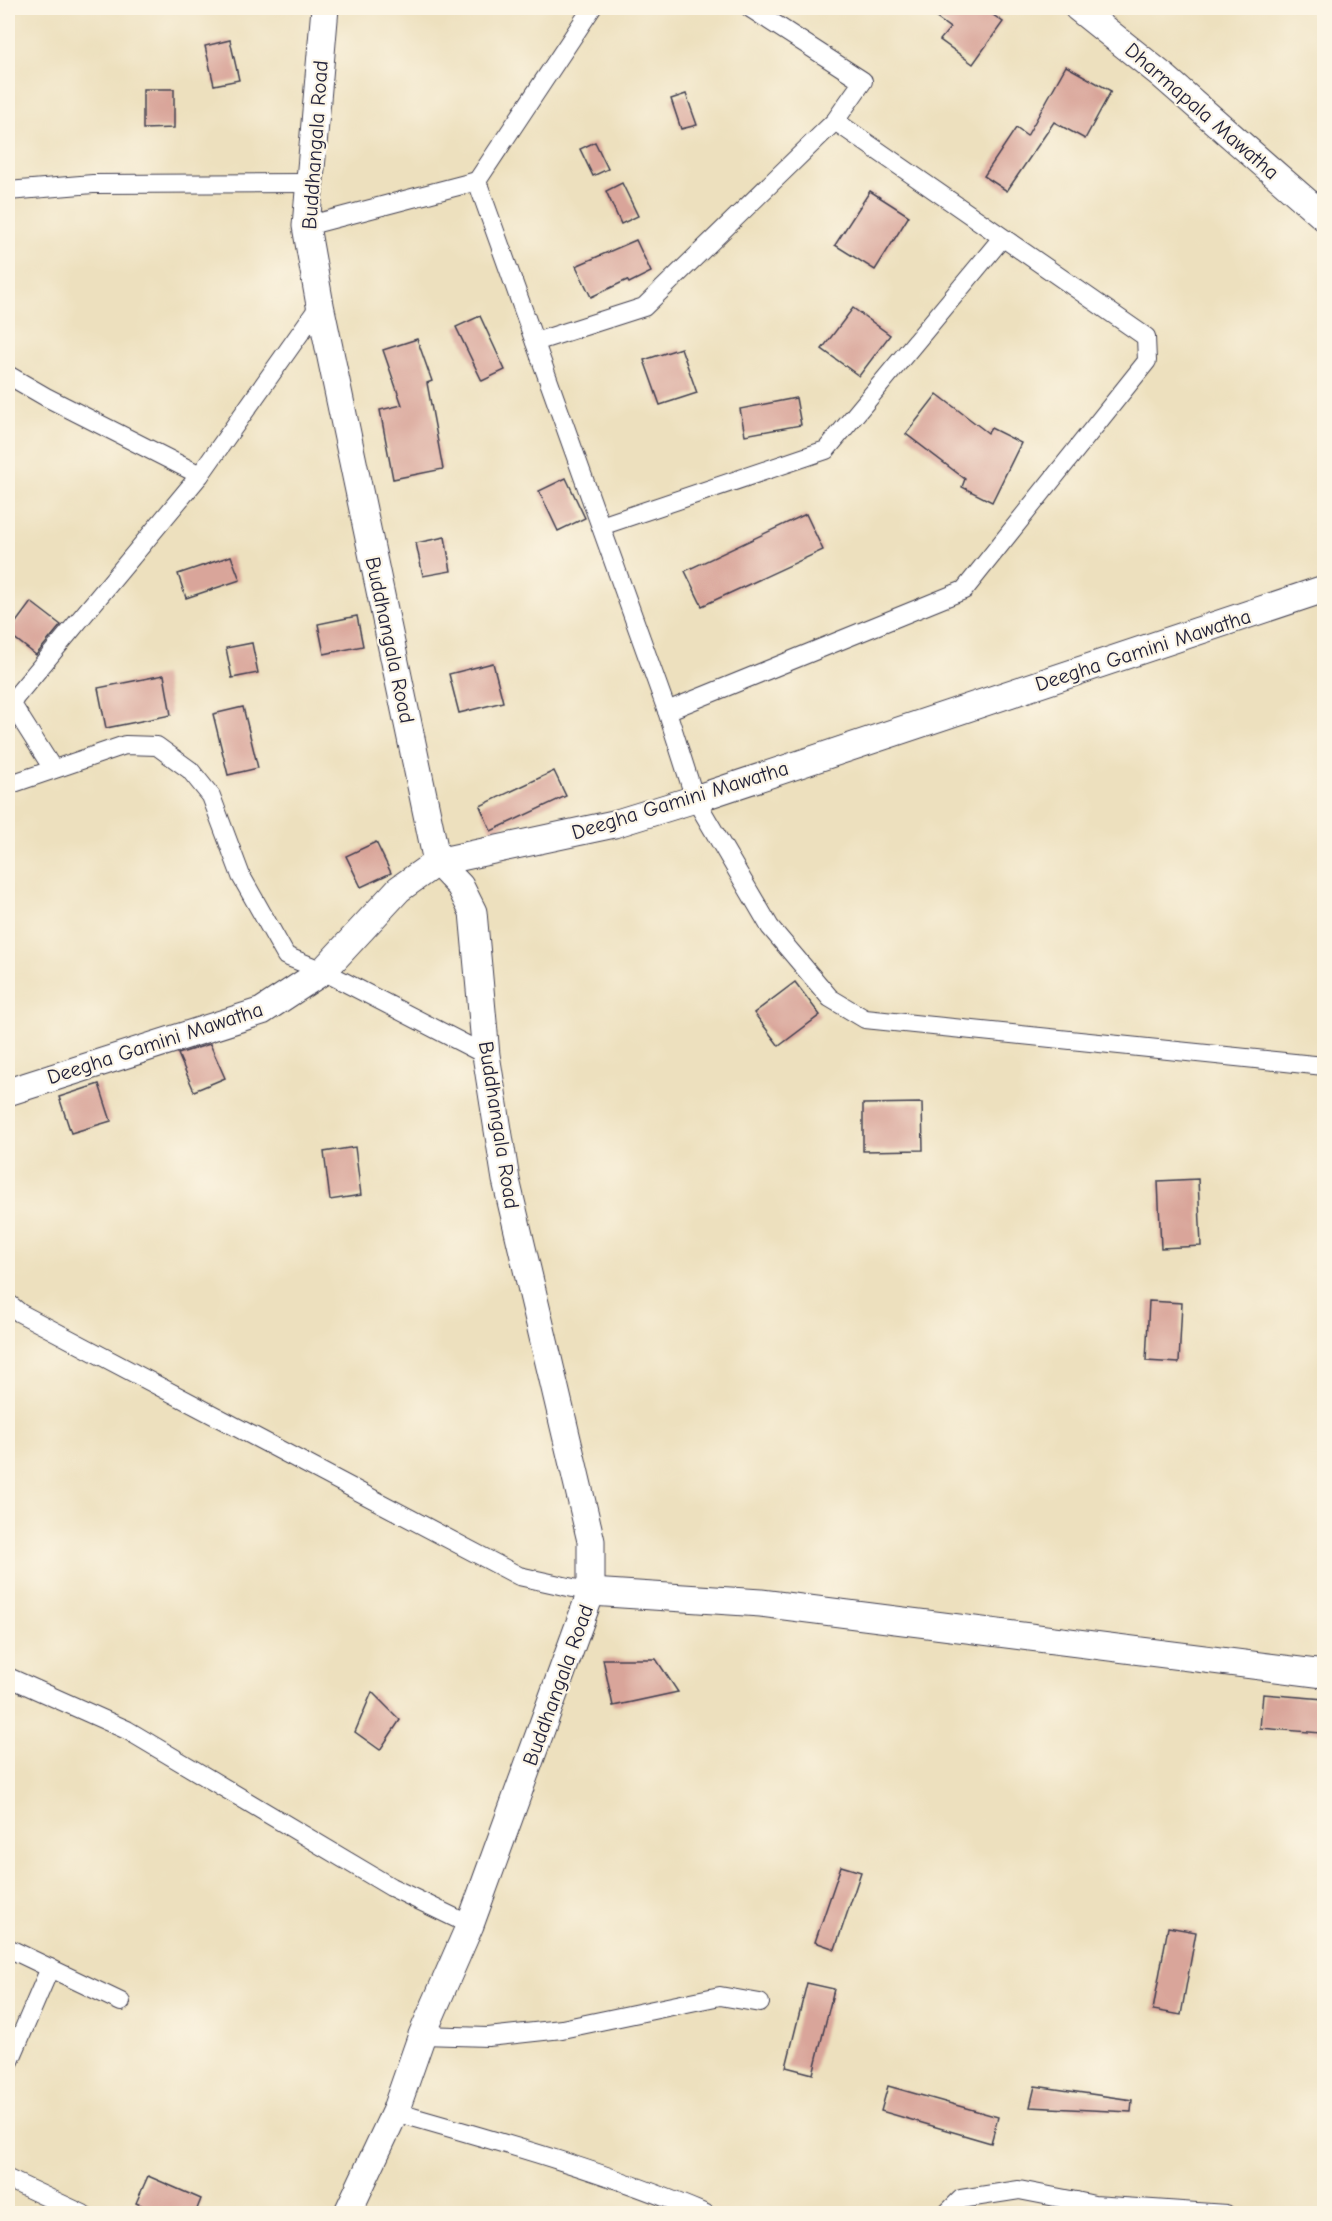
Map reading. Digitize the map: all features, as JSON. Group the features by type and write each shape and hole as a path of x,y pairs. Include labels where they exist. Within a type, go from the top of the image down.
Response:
{"main road":[{"name":"Buddhangala Road","path":"325,8 306,226 320,305 437,862 460,886 473,912 486,1055 506,1180 591,1541 591,1592 470,1925 422,2035 394,2112 347,2214"},
{"name":"Dharmapala Mawatha","path":"1078,8 1163,76 1324,217"},
{"name":"Deegha Gamini Mawatha","path":"8,1092 262,1011 323,970 399,889 437,862 614,824 1324,589"},
{"path":"591,1592 761,1603 1324,1674"}],"street":[{"path":"306,226 477,181 592,8"},
{"path":"535,342 644,307 835,121 863,81 750,8"},
{"path":"666,711 964,590 1147,361 1146,337 835,121"},
{"path":"477,181 601,526 695,799 770,927 830,998 865,1019 1324,1066"},
{"path":"8,191 93,184 309,183"},
{"path":"601,526 826,450 1002,238"},
{"path":"53,769 9,702 200,475 320,305"},
{"path":"8,375 46,397 200,475"},
{"path":"8,785 125,745 157,746 190,770 211,796 242,876 286,956 323,970 486,1055"},
{"path":"8,1303 20,1313 519,1576 591,1592"},
{"path":"8,1677 127,1730 391,1887 470,1925"},
{"path":"8,1948 122,2002"},
{"path":"10,2061 50,1968"},
{"path":"422,2035 488,2037 562,2029 720,1996 760,2002"},
{"path":"394,2112 526,2149 662,2195 705,2214"},
{"path":"8,2179 83,2214"},
{"path":"946,2214 961,2199 1019,2190 1076,2207 1094,2205 1226,2214"}],"building":[{"path":"923,8 983,8 1003,22 973,64 940,40 950,28"},
{"path":"230,40 239,80 214,85 205,46"},
{"path":"1066,66 1111,91 1085,139 1054,122 1007,191 984,176 1016,128 1027,136"},
{"path":"143,89 174,89 174,128 143,129"},
{"path":"686,94 697,125 681,129 671,99"},
{"path":"595,142 608,169 593,176 580,149"},
{"path":"622,183 638,216 621,224 606,191"},
{"path":"870,191 909,216 875,270 835,245"},
{"path":"636,240 651,272 629,283 627,280 591,297 576,266"},
{"path":"853,308 890,335 859,376 822,349"},
{"path":"480,316 505,370 482,381 456,327"},
{"path":"417,339 432,381 427,383 443,469 393,479 380,410 402,405 383,350"},
{"path":"681,348 697,393 660,405 644,360"},
{"path":"937,394 988,433 991,428 1021,443 992,502 962,487 965,479 906,434"},
{"path":"796,398 801,425 745,435 740,409"},
{"path":"566,478 585,518 558,531 539,491"},
{"path":"806,514 823,550 702,606 685,571"},
{"path":"445,537 451,571 423,576 416,543"},
{"path":"231,556 240,580 186,598 178,574"},
{"path":"31,602 61,625 36,655 8,633"},
{"path":"357,616 363,646 324,654 318,624"},
{"path":"252,643 258,673 232,678 226,648"},
{"path":"493,663 503,702 459,713 449,674"},
{"path":"164,675 171,715 106,728 98,688"},
{"path":"243,707 258,768 228,775 213,714"},
{"path":"554,771 566,796 491,831 480,806"},
{"path":"376,842 391,873 361,887 346,856"},
{"path":"795,982 820,1015 779,1046 754,1013"},
{"path":"210,1044 225,1078 194,1091 178,1054"},
{"path":"99,1084 111,1121 71,1133 59,1097"},
{"path":"922,1103 923,1150 863,1151 863,1104"},
{"path":"355,1147 361,1195 330,1200 324,1152"},
{"path":"1198,1179 1201,1246 1161,1248 1158,1181"},
{"path":"1149,1301 1182,1303 1179,1363 1146,1361"},
{"path":"603,1659 656,1659 678,1692 613,1706"},
{"path":"372,1692 400,1720 380,1750 355,1732"},
{"path":"1263,1694 1324,1699 1321,1733 1260,1728"},
{"path":"841,1866 861,1872 835,1949 815,1942"},
{"path":"1168,1927 1196,1932 1181,2015 1153,2010"},
{"path":"807,1983 834,1989 813,2074 786,2067"},
{"path":"888,2086 998,2117 991,2143 881,2111"},
{"path":"1035,2086 1132,2100 1131,2112 1030,2107"},
{"path":"148,2176 201,2199 195,2214 162,2214 136,2203"}]}
